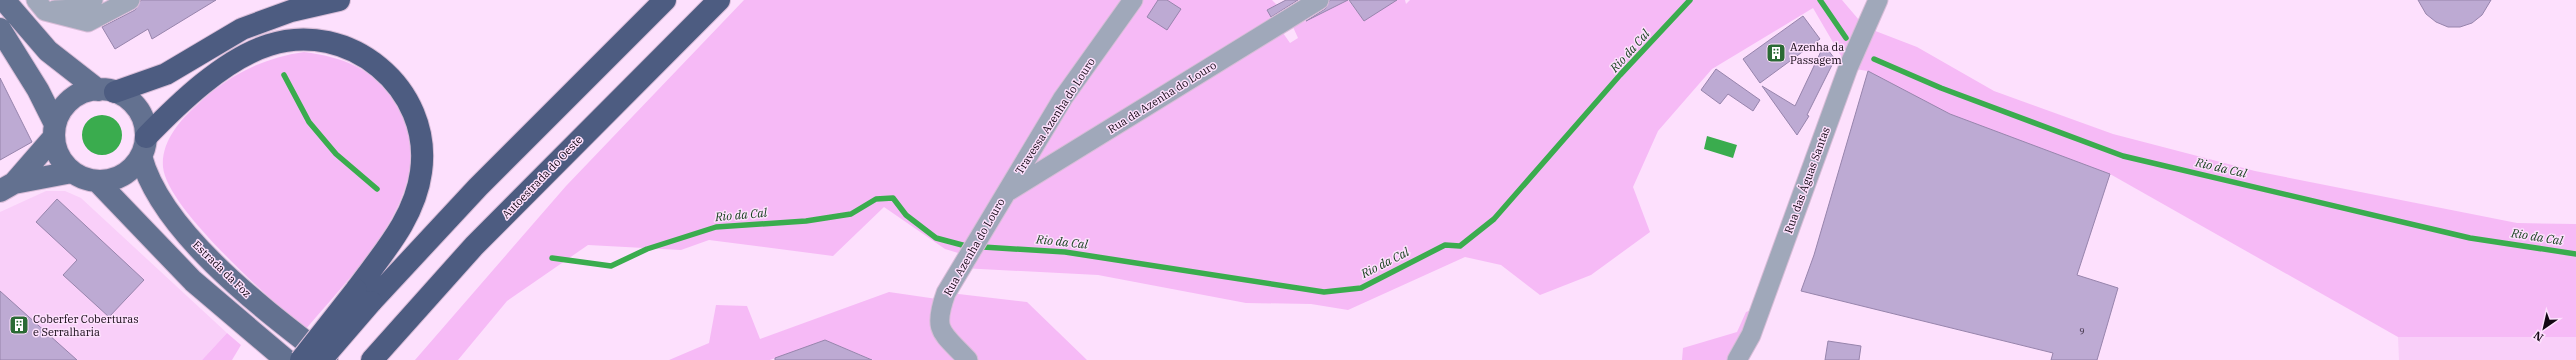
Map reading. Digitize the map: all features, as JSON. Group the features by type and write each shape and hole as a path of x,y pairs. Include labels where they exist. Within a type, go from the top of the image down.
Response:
{"highway":[{"path":"107,91 166,74 242,29 291,11 339,0"},
{"path":"300,360 364,296 478,187 666,0"},
{"name":"Autoestrada do Oeste","path":"376,356 416,309 578,140 719,0"},
{"path":"144,146 190,95 251,52 268,45 307,39 330,42 351,49 374,62 390,76 404,94 413,111 423,152 416,196 407,216 364,296 321,360"}],"main road":[{"path":"0,29 38,90 54,130 56,151 63,163 72,172 97,181 110,180 123,175 133,167 144,146 144,123 138,110 128,99 107,91 48,51 12,2"},
{"path":"7,187 54,130 61,110 71,100 84,92 107,91"},
{"name":"Estrada da Foz","path":"144,146 151,184 199,247 247,294 330,360"},
{"path":"7,187 72,172"},
{"path":"97,181 193,281 286,360"}],"street":[{"path":"41,5 77,8 93,0"},
{"path":"41,5 88,22 130,0"},
{"name":"Travessa Azenha do Louro","path":"1005,194 1063,98 1133,0"},
{"name":"Rua da Azenha do Louro","path":"1005,194 1319,0"},
{"name":"Rua das Águas Santas","path":"1737,360 1750,335 1848,68 1878,0"},
{"name":"Rua Azenha do Louro","path":"968,360 939,327 938,315 946,293 1005,194"}],"shaded area":[{"path":"744,0 1272,0 1277,5 1267,10 1290,43 1298,38 1293,27 1348,0 1364,20 1397,0 1405,0 1406,4 1410,0 1842,0 1865,27 1917,47 1994,91 2113,134 2255,171 2517,223 2576,224 2576,337 2398,337 2110,174 1950,114 1868,71 1848,68 1813,8 1712,69 1658,131 1633,187 1650,232 1591,275 1540,295 1501,265 1465,257 1348,310 1311,304 1246,303 1098,275 961,268 968,256 945,249 884,207 833,256 709,240 681,250 588,245 507,301 458,360 415,360 566,186"},
{"path":"304,52 344,61 356,66 377,81 387,91 395,103 406,125 410,139 410,165 404,191 392,217 377,242 359,266 305,330 269,298 201,229 182,206 169,185 163,167 165,149 173,132 191,111 220,85 260,64"},
{"path":"106,115 113,118 119,124 122,135 121,143 113,152 106,155 98,155 91,152 83,143 82,131 85,124 94,116"},
{"path":"1707,136 1737,145 1733,158 1704,149"},
{"path":"46,191 65,191 81,198 227,333 202,360 0,360 0,212"},
{"path":"889,292 944,300 950,293 1027,302 1087,360 961,360 958,357 954,360 873,360 825,340 770,360 669,360 709,343 716,305 747,306 760,339"},
{"path":"1760,307 1737,360 1682,360 1683,348 1737,332 1746,312"},
{"path":"227,333 241,345 232,360 202,360"},
{"path":"2398,337 2576,337 2576,360 2399,360"}],"building":[{"path":"141,0 216,0 152,39 148,29 115,49 102,27 135,10"},
{"path":"1158,0 1167,0 1181,9 1167,30 1147,17"},
{"path":"1286,0 1298,0 1271,17 1267,10"},
{"path":"1330,0 1348,0 1306,21 1325,9"},
{"path":"1349,0 1397,0 1364,21"},
{"path":"2418,0 2491,0 2482,15 2472,23 2460,27 2448,27 2436,22 2426,14"},
{"name":"Azenha da Passagem","path":"1803,16 1820,39 1760,83 1743,59"},
{"path":"1824,45 1835,59 1807,115 1809,116 1797,135 1762,86 1795,106"},
{"path":"1716,69 1760,100 1753,111 1728,94 1720,104 1701,90"},
{"path":"1868,71 1950,114 2110,174 2077,275 2118,288 2097,360 2051,360 2053,353 1801,291 1814,255"},
{"path":"0,78 32,142 0,160"},
{"path":"57,199 144,280 109,317 63,275 77,260 36,222"},
{"name":"Coberfer Coberturas e Serralharia","path":"0,291 77,360 0,360"},
{"path":"825,340 872,360 775,360 775,358"},
{"path":"1828,341 1861,346 1859,360 1825,360"}],"waterway":[{"name":"Rio da Cal","path":"983,247 1065,252 1324,292 1361,288 1445,245 1460,246 1494,219 1620,75 1690,0"},
{"name":"Rio da Cal","path":"1820,0 1846,38"},
{"name":"Rio da Cal","path":"1874,59 1941,88 2123,156 2470,238 2576,254"},
{"path":"284,75 309,122 336,154 377,189"},
{"name":"Rio da Cal","path":"552,258 611,266 647,249 716,227 806,221 851,214 876,199 893,198 906,215 936,238 966,246"}],"place":[{"name":"Azenha da Passagem","path":"1776,53"},
{"name":"Coberfer Coberturas e Serralharia","path":"19,325"}]}
